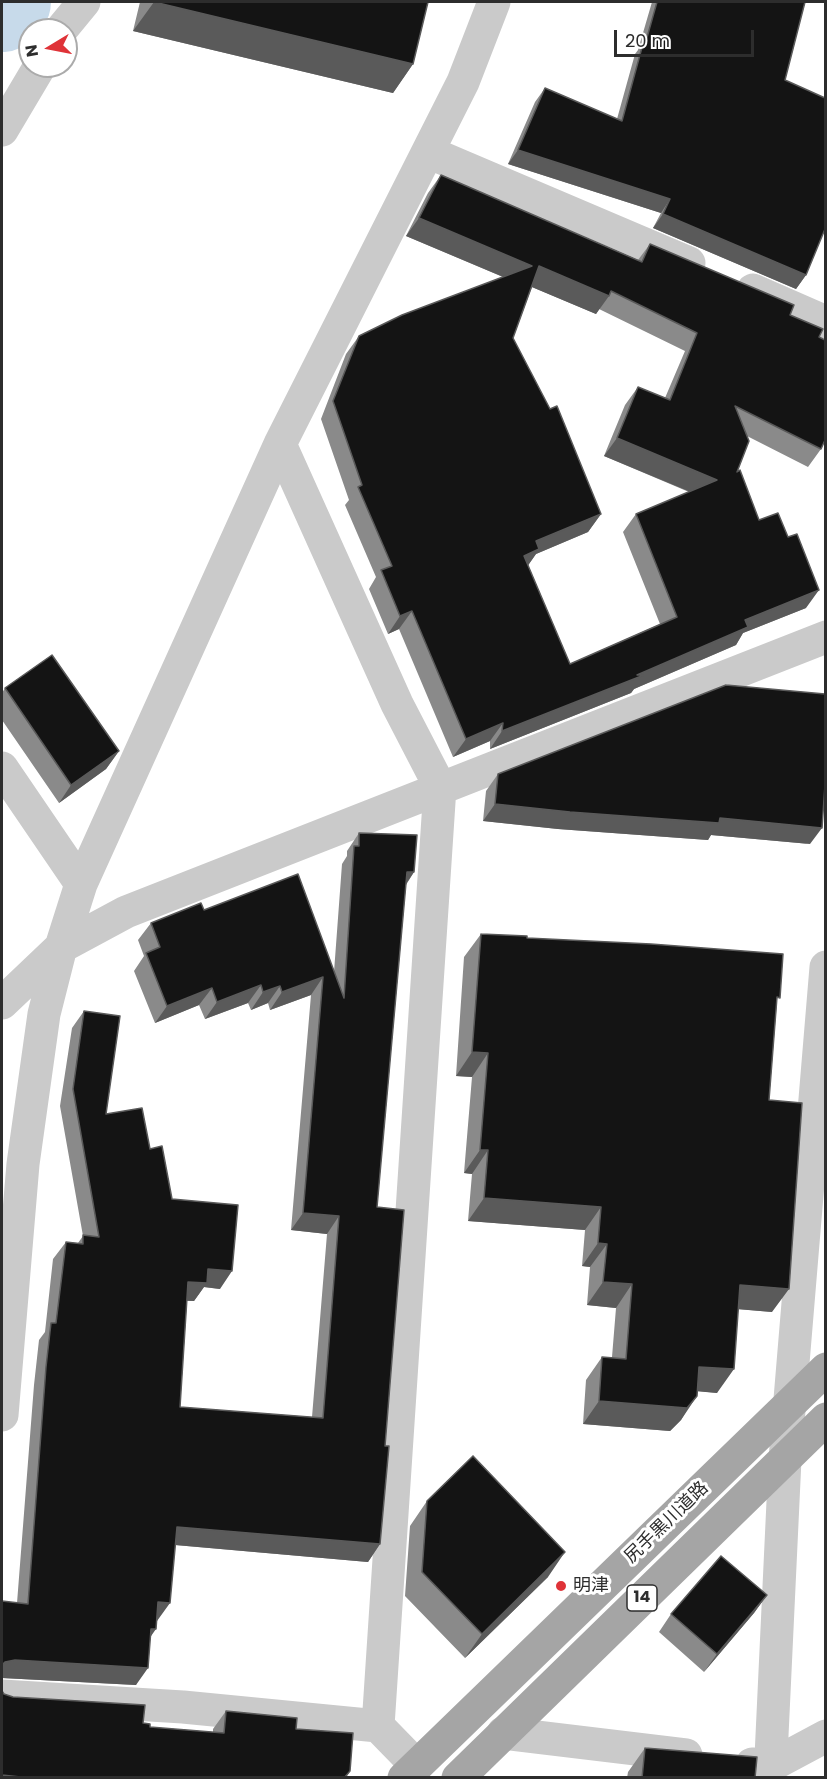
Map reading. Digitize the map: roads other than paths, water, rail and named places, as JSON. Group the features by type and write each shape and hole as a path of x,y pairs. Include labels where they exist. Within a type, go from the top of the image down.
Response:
{"main road":[{"name":"尻手黒川道路","path":"410,1771 825,1369"},
{"name":"尻手黒川道路","path":"458,1778 825,1419"}],"street":[{"path":"71,18 84,2"},
{"path":"2,1415 23,1164 44,1014 61,947 81,884 280,444 463,82 494,2"},
{"path":"2,130 33,78"},
{"path":"428,152 825,322"},
{"path":"280,444 397,704 440,787 378,1726 410,1771"},
{"path":"2,1003 61,947 126,912 825,637"},
{"path":"2,768 81,884"},
{"path":"770,1772 785,1459 825,968"},
{"path":"2,1696 183,1707 378,1726"},
{"path":"503,1732 718,1759 770,1772 825,1736"}],"waterway":[{"path":"2,10 9,2"}],"place":[{"name":"明津","path":"561,1586"}]}
